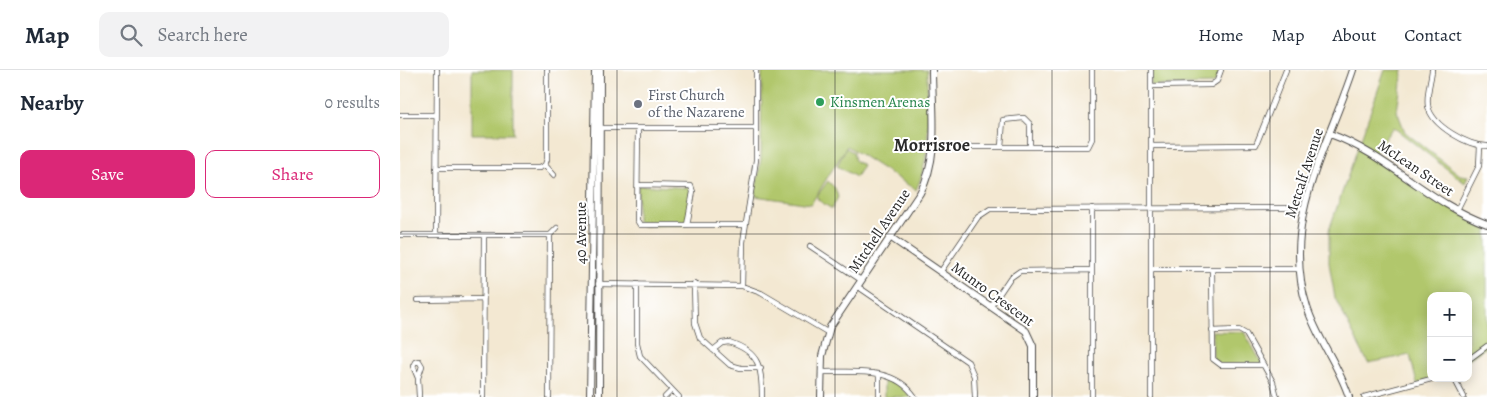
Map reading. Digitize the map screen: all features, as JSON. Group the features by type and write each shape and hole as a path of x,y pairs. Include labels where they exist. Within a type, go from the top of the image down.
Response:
{"street":[{"path":"436,70 436,235"},
{"path":"436,168 539,168 545,165 547,159 547,70"},
{"name":"40 Avenue","path":"595,70 597,128 596,284 599,397"},
{"name":"40 Avenue","path":"597,128 600,70"},
{"path":"742,286 745,225 756,160 756,70"},
{"name":"Mitchell Avenue","path":"821,397 822,350 827,332 923,188 929,171 932,147 932,70"},
{"path":"932,147 1083,148 1090,146 1092,139 1092,70"},
{"path":"1151,70 1151,397"},
{"path":"1151,86 1212,85 1217,81 1221,70"},
{"path":"1151,146 1256,145 1286,70"},
{"name":"Metcalf Avenue","path":"1349,397 1339,371 1312,319 1302,290 1298,237 1303,208 1353,70"},
{"path":"1432,70 1428,103 1433,116 1463,141 1487,146"},
{"path":"400,115 436,115"},
{"path":"1001,147 1003,120 1024,118 1030,124 1030,147"},
{"path":"597,128 756,128"},
{"path":"638,128 637,220 640,225 745,225"},
{"name":"McLean Street","path":"1330,134 1379,157 1434,197 1487,224"},
{"path":"1457,210 1479,166 1480,146"},
{"path":"545,165 554,175"},
{"path":"638,185 691,186 693,192 688,225"},
{"path":"1092,208 1092,397"},
{"path":"940,271 978,217 986,211 996,209 1303,208"},
{"path":"549,397 550,235 557,228"},
{"path":"400,235 550,235"},
{"path":"483,397 484,235"},
{"name":"Munro Crescent","path":"890,237 1023,328 1030,336 1033,346 1033,397"},
{"path":"810,246 968,362 974,376 975,397"},
{"path":"1151,269 1299,269"},
{"path":"1212,269 1212,354 1216,362 1221,365 1263,365"},
{"path":"991,306 1010,278 1020,271 1092,270"},
{"path":"596,284 742,286 761,293 827,332"},
{"name":"40 Avenue","path":"590,397 596,284"},
{"path":"637,284 638,352 645,364 679,397"},
{"path":"694,284 696,330 726,363 734,367 761,368"},
{"path":"418,300 483,299"},
{"path":"1212,331 1239,330 1244,332 1275,385 1277,397"},
{"path":"713,350 724,343 732,343 756,358 761,368 762,397"},
{"path":"1472,357 1487,346"},
{"path":"821,372 879,374 892,378 915,397"},
{"path":"879,374 879,397"},
{"path":"418,378 419,397"},
{"path":"1364,397 1427,380"},
{"path":"1456,382 1464,397"},
{"path":"665,397 672,390"},
{"path":"1395,390 1396,395"}],"green space":[{"path":"472,70 513,70 513,134 472,134"},
{"path":"762,70 927,70 927,147 925,162 916,190 847,146 811,204 755,196 761,158"},
{"path":"1151,70 1221,70 1214,84 1151,86"},
{"path":"1385,70 1403,70 1397,111 1405,132 1460,175 1468,176 1465,183 1393,127 1374,154 1427,192 1487,224 1487,346 1472,357 1472,292 1427,292 1427,380 1417,384 1410,355 1368,363 1335,298 1329,263 1329,230"},
{"path":"846,148 853,152 855,161 863,165 856,177 837,166"},
{"path":"828,181 835,188 838,197 832,209 818,200 817,196"},
{"path":"638,185 692,188 687,225 642,226 637,220"},
{"path":"1212,331 1244,332 1263,365 1221,365 1213,359"},
{"path":"884,380 895,383 911,397 884,397"}],"place":[{"name":"Kinsmen Arenas","path":"820,102"},
{"name":"First Church of the Nazarene","path":"638,104"}],"district":[{"name":"Morrisroe","path":"932,145"}]}
